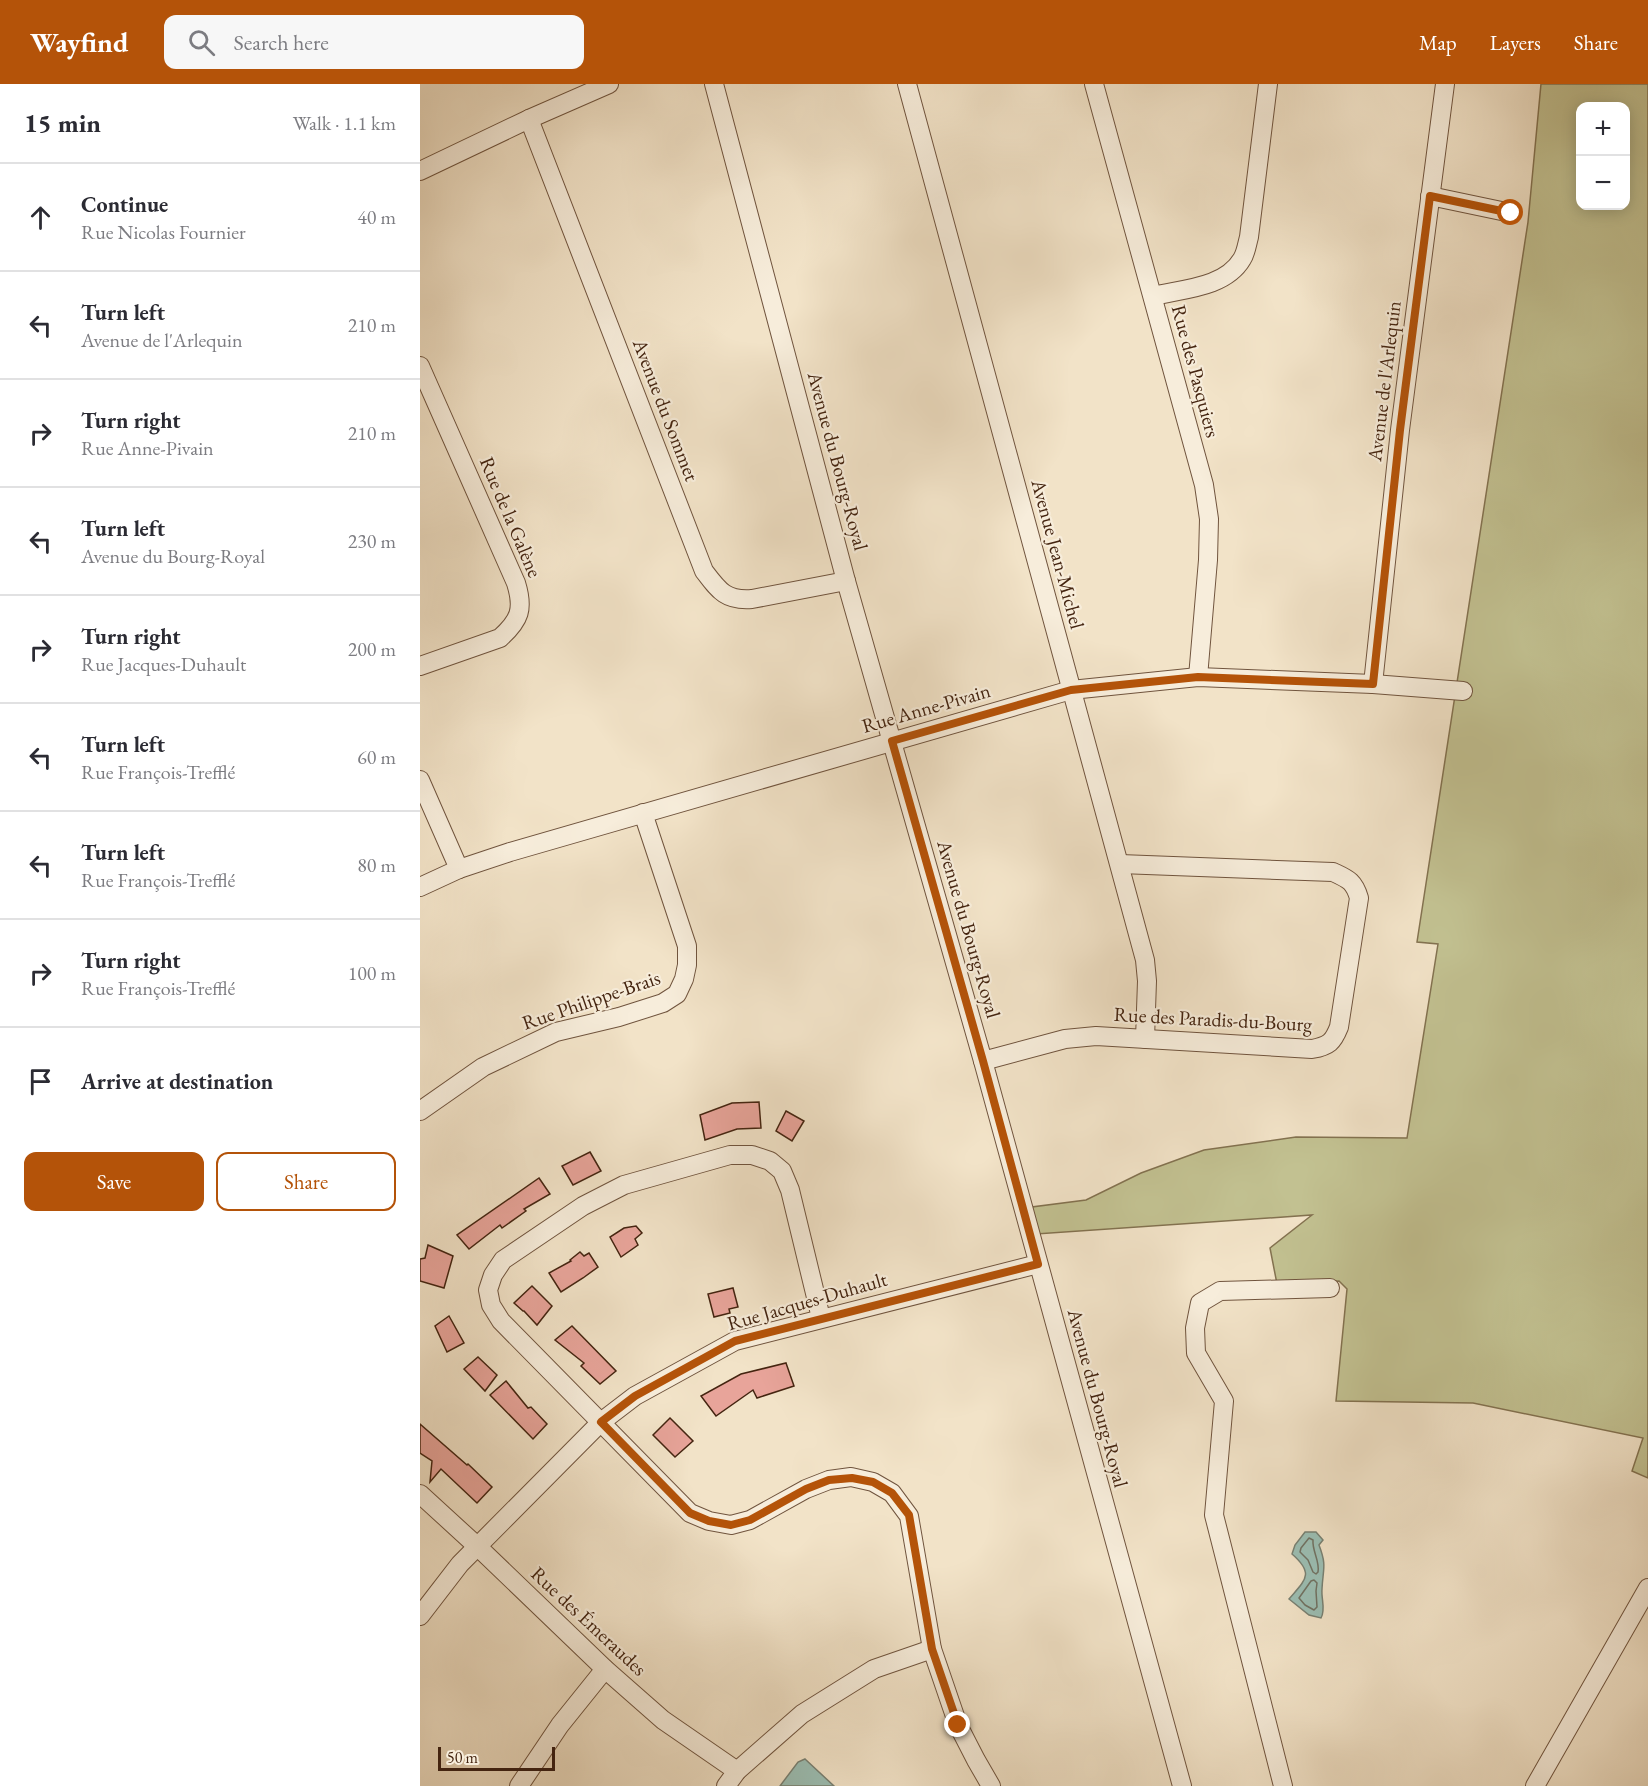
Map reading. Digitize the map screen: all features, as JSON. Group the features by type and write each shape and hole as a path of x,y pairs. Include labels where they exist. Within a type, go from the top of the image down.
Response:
{"street":[{"path":"420,171 609,84"},
{"name":"Avenue du Bourg-Royal","path":"714,84 846,581 983,1061 1182,1786"},
{"name":"Avenue Jean-Michel","path":"907,84 1145,960 1147,981 1145,1039"},
{"name":"Rue des Pasquiers","path":"1094,84 1204,484 1209,519 1208,560 1198,677"},
{"path":"1153,296 1212,283 1232,272 1243,258 1249,237 1268,84"},
{"name":"Avenue de l'Arlequin","path":"1373,684 1400,430 1445,84"},
{"name":"Avenue du Sommet","path":"529,119 704,571 724,595 740,600 846,581"},
{"path":"1430,196 1511,213"},
{"name":"Rue de la Galène","path":"420,366 521,598 519,614 511,629 500,638 420,666"},
{"name":"Rue Anne-Pivain","path":"420,887 459,869 510,852 1071,690 1198,677 1373,684 1463,691"},
{"path":"420,780 459,869"},
{"name":"Rue Philippe-Brais","path":"420,1111 483,1066 556,1032 619,1017 663,1003 677,994 687,965 687,946 643,813"},
{"name":"Rue des Paradis-du-Bourg","path":"983,1061 1065,1039 1096,1036 1312,1049 1323,1047 1334,1039 1339,1027 1359,898 1356,888 1347,878 1333,872 1120,864"},
{"path":"821,1318 790,1190 782,1170 770,1161 752,1155 730,1155 624,1185 584,1206 503,1260 493,1275 488,1290 491,1305 501,1322 690,1513 709,1521 731,1525 750,1520 806,1489 829,1480 852,1478 873,1482 892,1493 909,1515 932,1649 958,1725 991,1786"},
{"name":"Rue Jacques-Duhault","path":"420,1616 460,1564 601,1422 635,1396 735,1341 1038,1264"},
{"path":"1283,1786 1214,1515 1224,1401 1196,1353 1195,1328 1200,1303 1220,1291 1330,1288"},
{"name":"Rue des Émeraudes","path":"420,1494 605,1669 732,1779"},
{"path":"1535,1786 1648,1588"},
{"path":"732,1779 802,1714 874,1669 932,1649"},
{"path":"519,1786 560,1725 605,1669"}],"shaded area":[{"path":"1541,84 1648,84 1648,1478 1632,1471 1643,1438 1473,1403 1336,1401 1347,1289 1339,1281 1277,1284 1270,1248 1312,1215 1036,1234 1032,1207 1086,1200 1141,1173 1204,1150 1296,1137 1407,1138 1438,944 1417,942 1528,222"}],"water":[{"path":"1305,1532 1316,1532 1323,1540 1319,1545 1324,1567 1321,1618 1309,1615 1289,1599 1305,1577 1303,1567 1292,1554 1295,1545"},
{"path":"805,1759 834,1786 780,1786 798,1762"}],"building":[{"path":"759,1102 761,1128 737,1129 705,1140 700,1115 732,1103"},
{"path":"786,1111 804,1121 792,1141 776,1131"},
{"path":"590,1152 601,1171 573,1185 562,1166"},
{"path":"539,1178 550,1194 524,1209 526,1211 502,1228 500,1225 469,1249 457,1235"},
{"path":"636,1226 642,1233 635,1239 638,1245 621,1257 610,1237 624,1228"},
{"path":"428,1245 453,1256 444,1288 420,1281 420,1259 425,1258"},
{"path":"580,1252 584,1256 589,1253 598,1267 561,1292 549,1273 571,1261"},
{"path":"532,1286 552,1306 537,1325 514,1303"},
{"path":"733,1288 738,1307 729,1309 730,1313 714,1317 708,1294"},
{"path":"449,1316 464,1343 447,1352 435,1326"},
{"path":"572,1326 616,1371 600,1384 581,1366 584,1363 555,1340"},
{"path":"478,1357 497,1375 485,1391 464,1369"},
{"path":"786,1363 794,1386 757,1398 753,1390 716,1416 701,1396 741,1374"},
{"path":"506,1381 528,1408 531,1407 547,1424 533,1439 490,1395"},
{"path":"670,1418 693,1441 675,1457 653,1435"},
{"path":"420,1424 492,1487 477,1503 441,1469 430,1482 432,1461 420,1453"}],"route":[{"path":"958,1725 932,1649 909,1515 892,1493 873,1482 852,1478 829,1480 806,1489 750,1520 731,1525 709,1521 690,1513 601,1422 635,1396 735,1341 1038,1264 892,741 1071,690 1198,677 1373,684 1400,430 1430,196 1511,213"}]}
